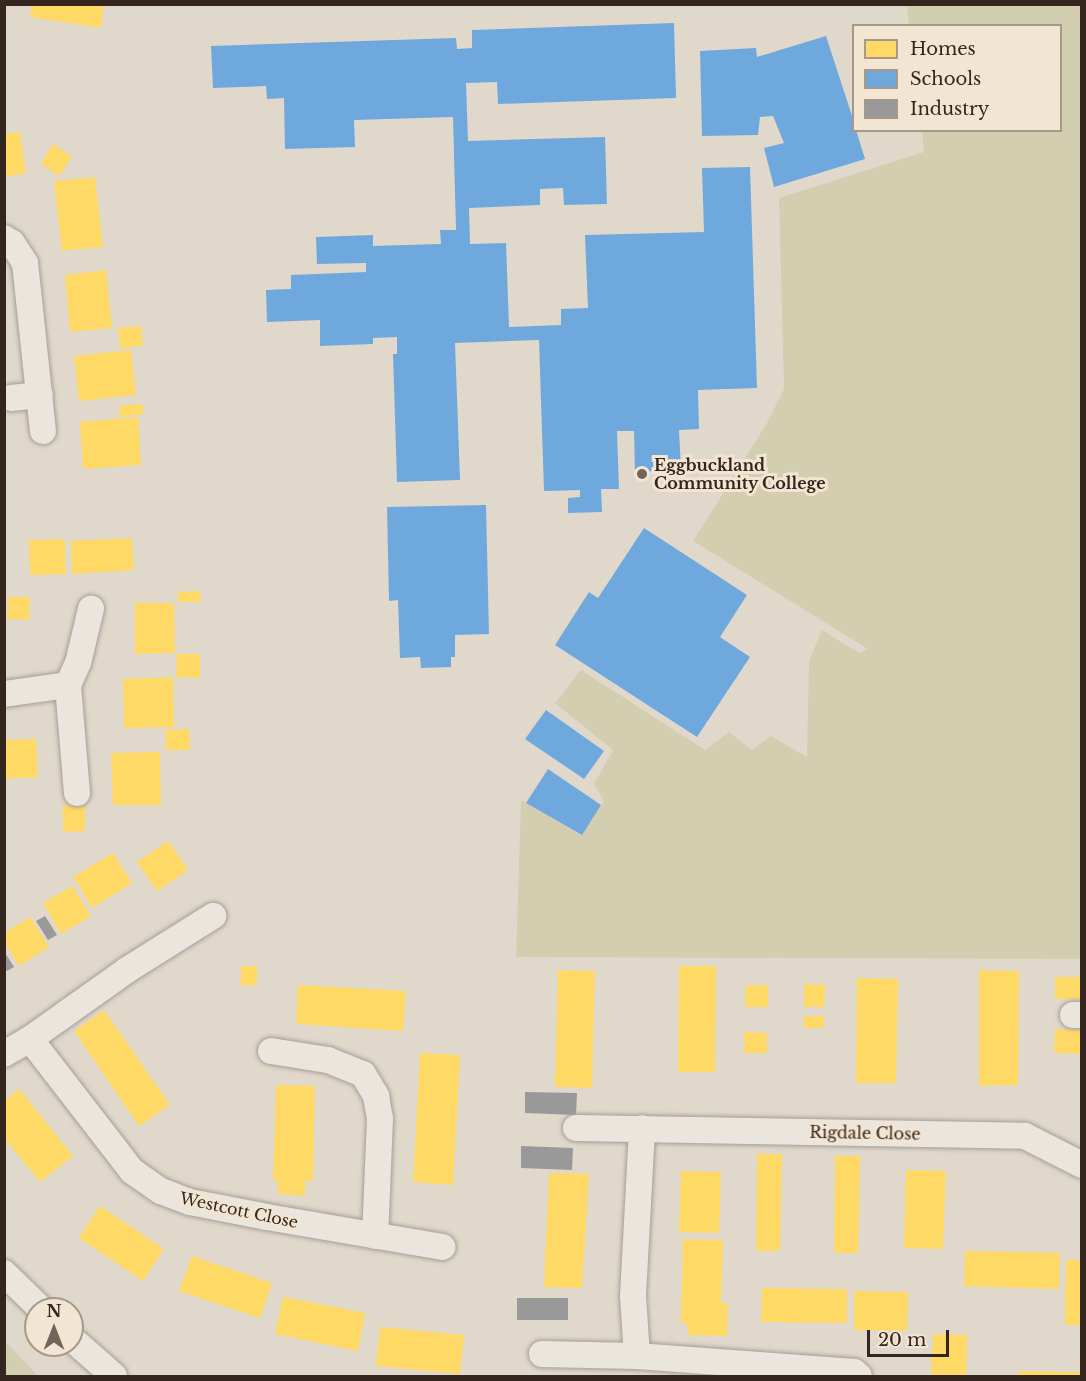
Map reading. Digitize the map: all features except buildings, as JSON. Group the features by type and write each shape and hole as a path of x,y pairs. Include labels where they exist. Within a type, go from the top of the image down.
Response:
{"street":[{"path":"4,238 12,243 25,263 43,431"},
{"path":"11,398 40,395"},
{"path":"76,793 68,684 78,663 92,609"},
{"path":"4,694 68,684"},
{"path":"4,1054 30,1039 127,970 213,916"},
{"name":"Westcott Close","path":"30,1039 132,1171 161,1191 190,1202 442,1246"},
{"path":"271,1051 328,1060 363,1074 376,1096 380,1119 375,1236"},
{"name":"Rigdale Close","path":"576,1128 1024,1136 1082,1165"},
{"path":"637,1356 633,1296 642,1128"},
{"path":"4,1273 29,1297"},
{"path":"84,1350 114,1377"},
{"path":"542,1354 637,1356 854,1372 860,1377"}],"shaded area":[{"path":"907,5 1081,5 1081,959 516,957 521,800 581,835 604,801 594,784 613,750 555,703 581,670 705,750 729,732 752,750 771,736 807,757 809,661 822,630 859,653 868,649 693,541 767,423 784,389 779,198 924,152 922,132 1062,132 1062,24 909,24"},
{"path":"5,1341 38,1376 5,1376"}],"place":[{"name":"Eggbuckland Community College","path":"642,474"}]}
